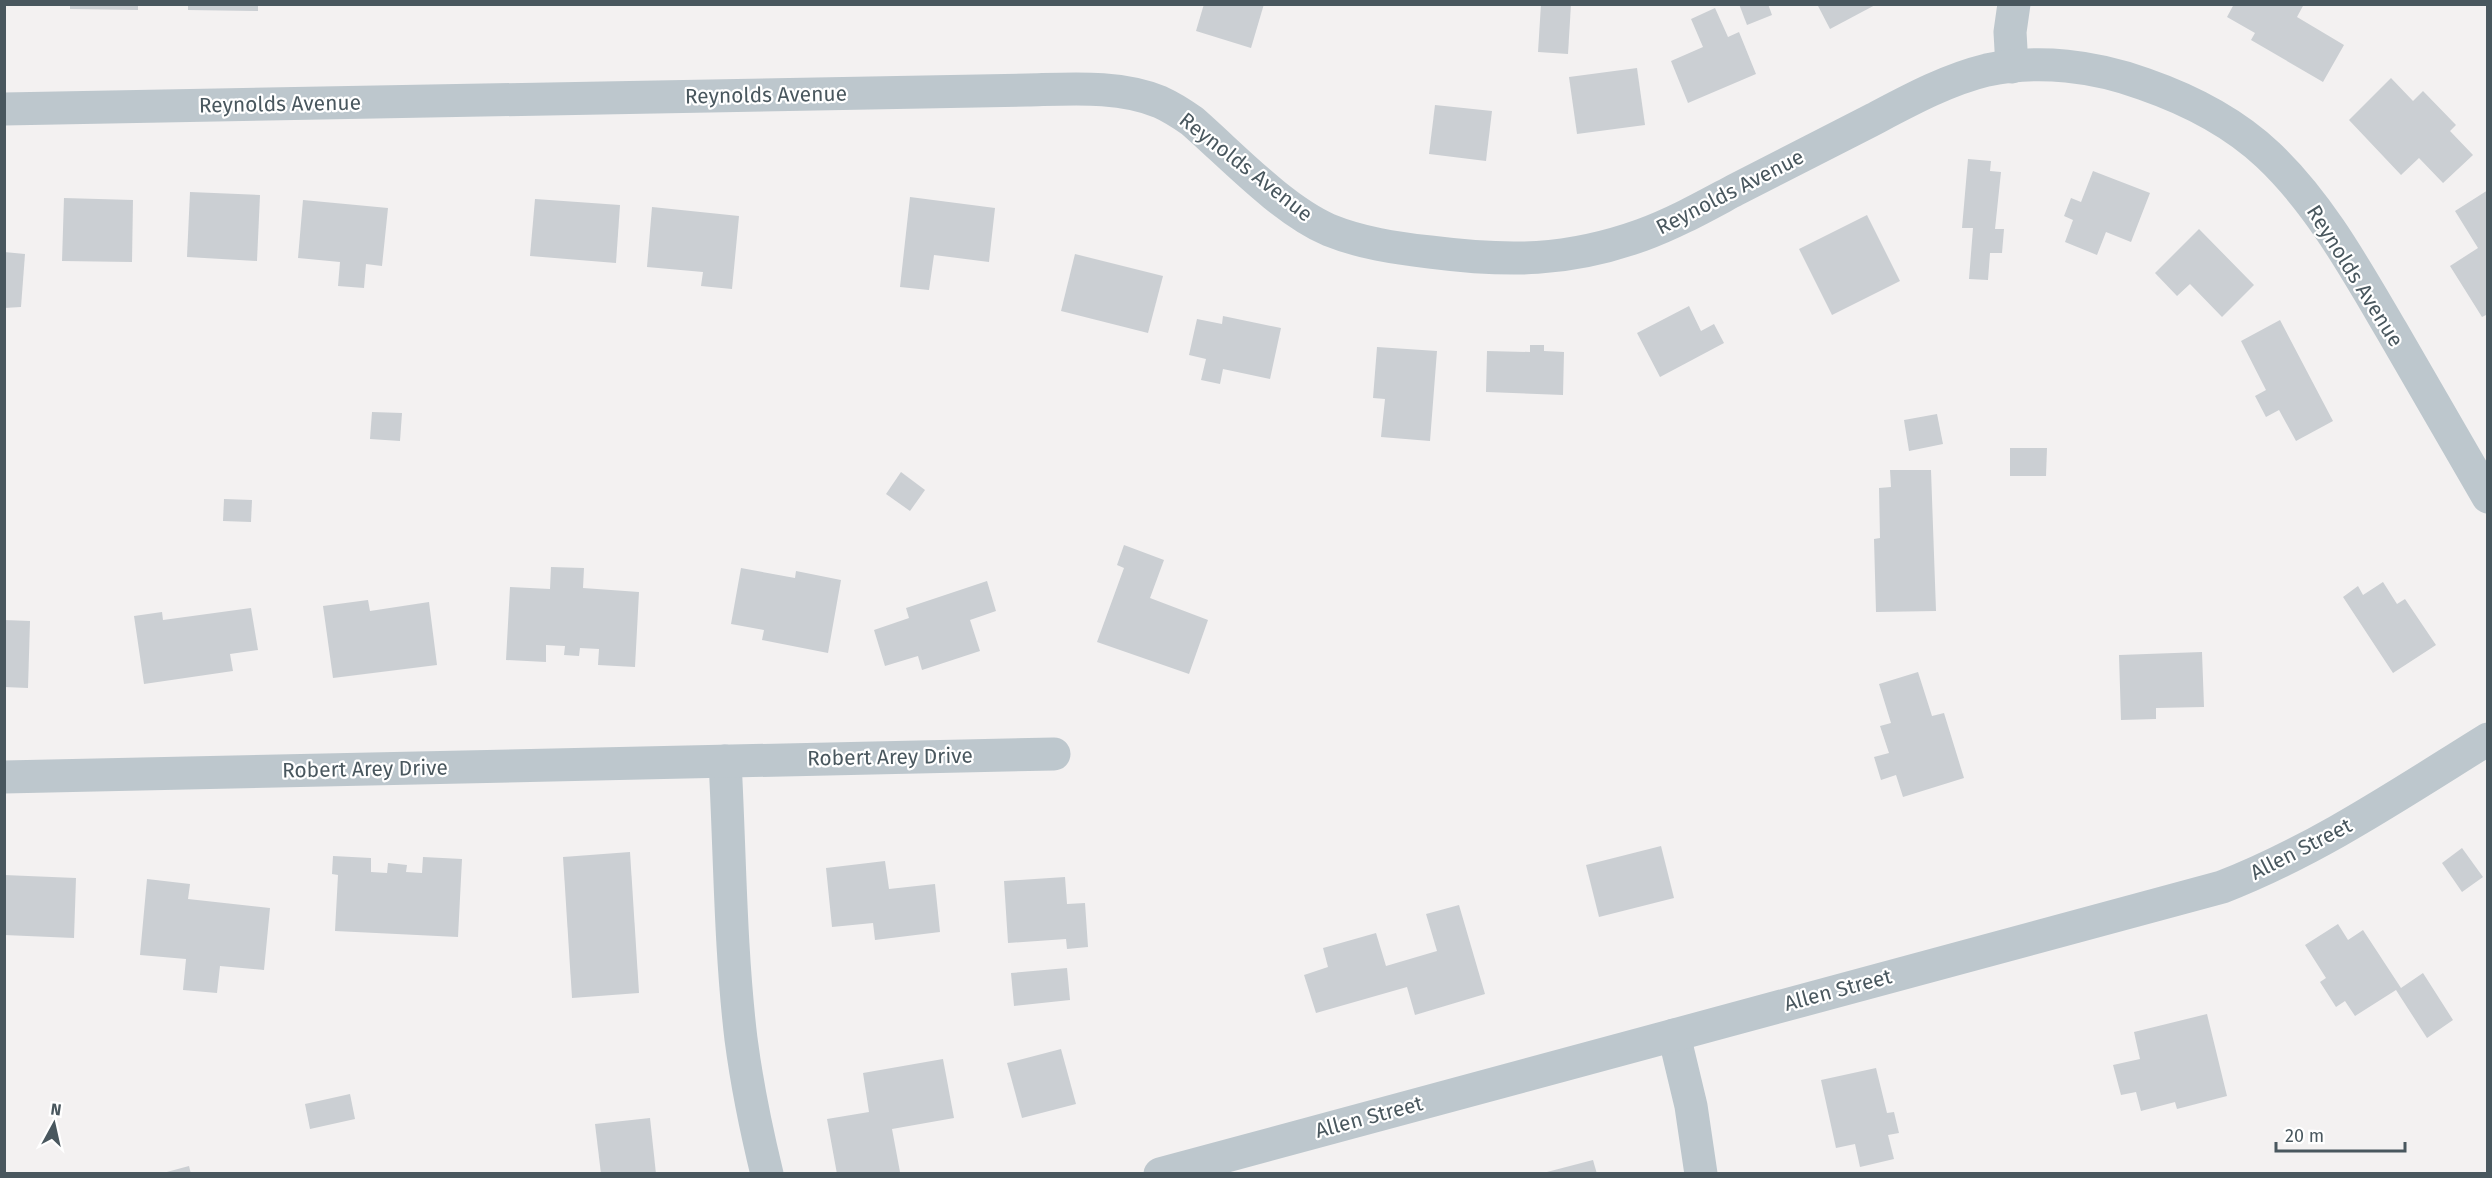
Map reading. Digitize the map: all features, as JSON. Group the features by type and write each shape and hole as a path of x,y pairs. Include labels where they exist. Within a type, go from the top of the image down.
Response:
{"street":[{"path":"2012,67 2010,42 2013,4"},
{"name":"Reynolds Avenue","path":"4,109 1098,90 1142,96 1176,111 1192,121 1277,196 1325,228 1382,246 1460,256 1520,260 1583,252 1613,245 1660,228 1931,90 1987,70 2066,66 2095,70 2124,76 2181,98 2240,132 2269,156 2315,210 2354,265 2487,497"},
{"name":"Allen Street","path":"1160,1173 2222,887 2284,862 2372,812 2487,739"},
{"name":"Robert Arey Drive","path":"4,777 1054,753"},
{"path":"725,761 735,969 741,1039 753,1113 767,1173"},
{"path":"1674,1035 1691,1106 1701,1173"}],"building":[{"path":"70,4 138,4 138,10 70,9"},
{"path":"188,4 258,4 258,11 188,10"},
{"path":"1204,4 1264,4 1251,48 1196,31"},
{"path":"1541,4 1571,4 1568,54 1538,52"},
{"path":"1739,4 1768,4 1772,15 1747,25"},
{"path":"1817,4 1877,4 1830,29"},
{"path":"2234,4 2304,4 2297,17 2344,45 2323,82 2251,40 2255,33 2227,17"},
{"path":"1715,8 1728,37 1739,32 1756,74 1688,103 1671,61 1703,47 1691,19"},
{"path":"1637,68 1645,125 1577,134 1569,77"},
{"path":"2391,78 2413,101 2423,91 2456,125 2450,131 2473,155 2443,183 2419,158 2401,175 2349,120"},
{"path":"1435,105 1492,111 1486,161 1429,154"},
{"path":"1968,159 1991,161 1990,171 2001,172 1995,229 2004,229 2002,253 1990,253 1988,280 1969,279 1973,228 1962,228"},
{"path":"2093,171 2150,193 2131,242 2106,232 2097,255 2065,242 2073,220 2064,216 2071,198 2081,202"},
{"path":"2488,190 2488,314 2482,317 2450,266 2478,248 2455,211"},
{"path":"190,192 260,195 257,261 187,257"},
{"path":"910,197 995,208 989,262 934,255 929,290 900,287"},
{"path":"64,198 133,200 132,262 62,261"},
{"path":"535,199 620,205 616,263 530,256"},
{"path":"303,200 388,208 382,266 366,264 364,288 338,286 340,262 298,258"},
{"path":"652,207 739,216 732,289 701,286 703,272 647,267"},
{"path":"1867,215 1900,281 1832,315 1799,249"},
{"path":"2199,229 2254,285 2222,317 2190,284 2177,296 2155,273"},
{"path":"4,252 25,254 21,307 4,308"},
{"path":"1075,254 1163,276 1148,333 1061,311"},
{"path":"1689,306 1701,331 1714,324 1724,343 1660,377 1637,333"},
{"path":"1223,316 1281,328 1270,379 1223,369 1220,384 1201,380 1206,359 1189,355 1197,319 1222,324"},
{"path":"2280,320 2333,421 2296,441 2279,410 2266,417 2255,396 2266,390 2241,341"},
{"path":"1530,345 1544,345 1544,351 1564,352 1563,395 1486,392 1487,351 1530,352"},
{"path":"1377,347 1437,351 1430,441 1381,437 1385,399 1373,398"},
{"path":"372,412 402,413 400,441 370,439"},
{"path":"1937,414 1943,444 1909,451 1904,420"},
{"path":"2010,448 2047,448 2046,476 2010,476"},
{"path":"1890,470 1931,470 1936,611 1876,612 1874,539 1880,538 1879,488 1891,487"},
{"path":"901,472 925,490 910,511 886,494"},
{"path":"224,499 252,500 251,522 223,521"},
{"path":"1124,545 1164,560 1150,598 1208,620 1189,674 1097,642 1124,568 1117,565"},
{"path":"551,567 584,568 583,588 639,592 635,667 598,665 599,649 580,648 579,656 564,655 565,646 546,645 546,662 506,660 510,587 550,589"},
{"path":"741,568 795,578 796,571 841,580 828,653 762,640 764,630 731,624"},
{"path":"987,581 996,611 970,620 980,651 922,670 918,656 885,666 874,630 909,618 906,608"},
{"path":"2383,582 2397,604 2405,599 2436,645 2393,673 2343,597 2358,586 2363,595"},
{"path":"368,600 370,611 429,602 437,665 333,678 323,606"},
{"path":"251,608 258,650 230,654 233,671 144,684 134,616 162,612 163,620"},
{"path":"4,620 30,621 28,688 4,687"},
{"path":"2202,652 2204,707 2156,708 2156,719 2121,720 2119,655"},
{"path":"1918,672 1932,716 1944,713 1964,778 1903,797 1896,775 1881,780 1874,757 1889,753 1880,726 1891,723 1879,684"},
{"path":"1661,846 1674,898 1599,917 1586,865"},
{"path":"2462,848 2483,877 2462,892 2442,863"},
{"path":"630,852 639,993 572,998 563,857"},
{"path":"333,856 371,858 371,872 387,873 388,863 407,865 406,872 422,873 423,857 462,859 458,937 335,931 338,875 332,874"},
{"path":"885,861 889,889 935,884 940,932 875,940 873,923 832,927 826,868"},
{"path":"4,875 76,878 74,938 4,935"},
{"path":"1065,877 1067,904 1085,903 1088,947 1067,949 1066,939 1008,943 1004,881"},
{"path":"147,879 190,884 188,899 270,908 264,970 220,966 217,993 183,990 186,959 140,955"},
{"path":"1459,905 1485,994 1415,1015 1407,987 1316,1013 1304,975 1328,967 1323,948 1376,933 1386,966 1437,951 1426,914"},
{"path":"2338,924 2348,940 2363,930 2401,988 2423,973 2453,1020 2427,1038 2396,990 2355,1016 2345,1001 2336,1007 2320,982 2326,978 2305,945"},
{"path":"1067,968 1070,1000 1014,1006 1011,973"},
{"path":"2207,1014 2227,1096 2177,1109 2175,1102 2141,1111 2136,1092 2121,1095 2113,1065 2140,1059 2134,1032"},
{"path":"1061,1049 1076,1104 1022,1118 1007,1063"},
{"path":"943,1059 954,1118 892,1129 900,1172 837,1174 827,1119 869,1112 863,1073"},
{"path":"1876,1068 1887,1113 1894,1112 1899,1133 1888,1135 1894,1159 1860,1167 1855,1144 1836,1148 1821,1080"},
{"path":"350,1094 355,1119 310,1129 305,1104"},
{"path":"650,1118 656,1174 601,1174 595,1124"},
{"path":"1593,1160 1597,1174 1543,1174 1543,1173"},
{"path":"189,1166 191,1174 163,1174 163,1173"}]}
